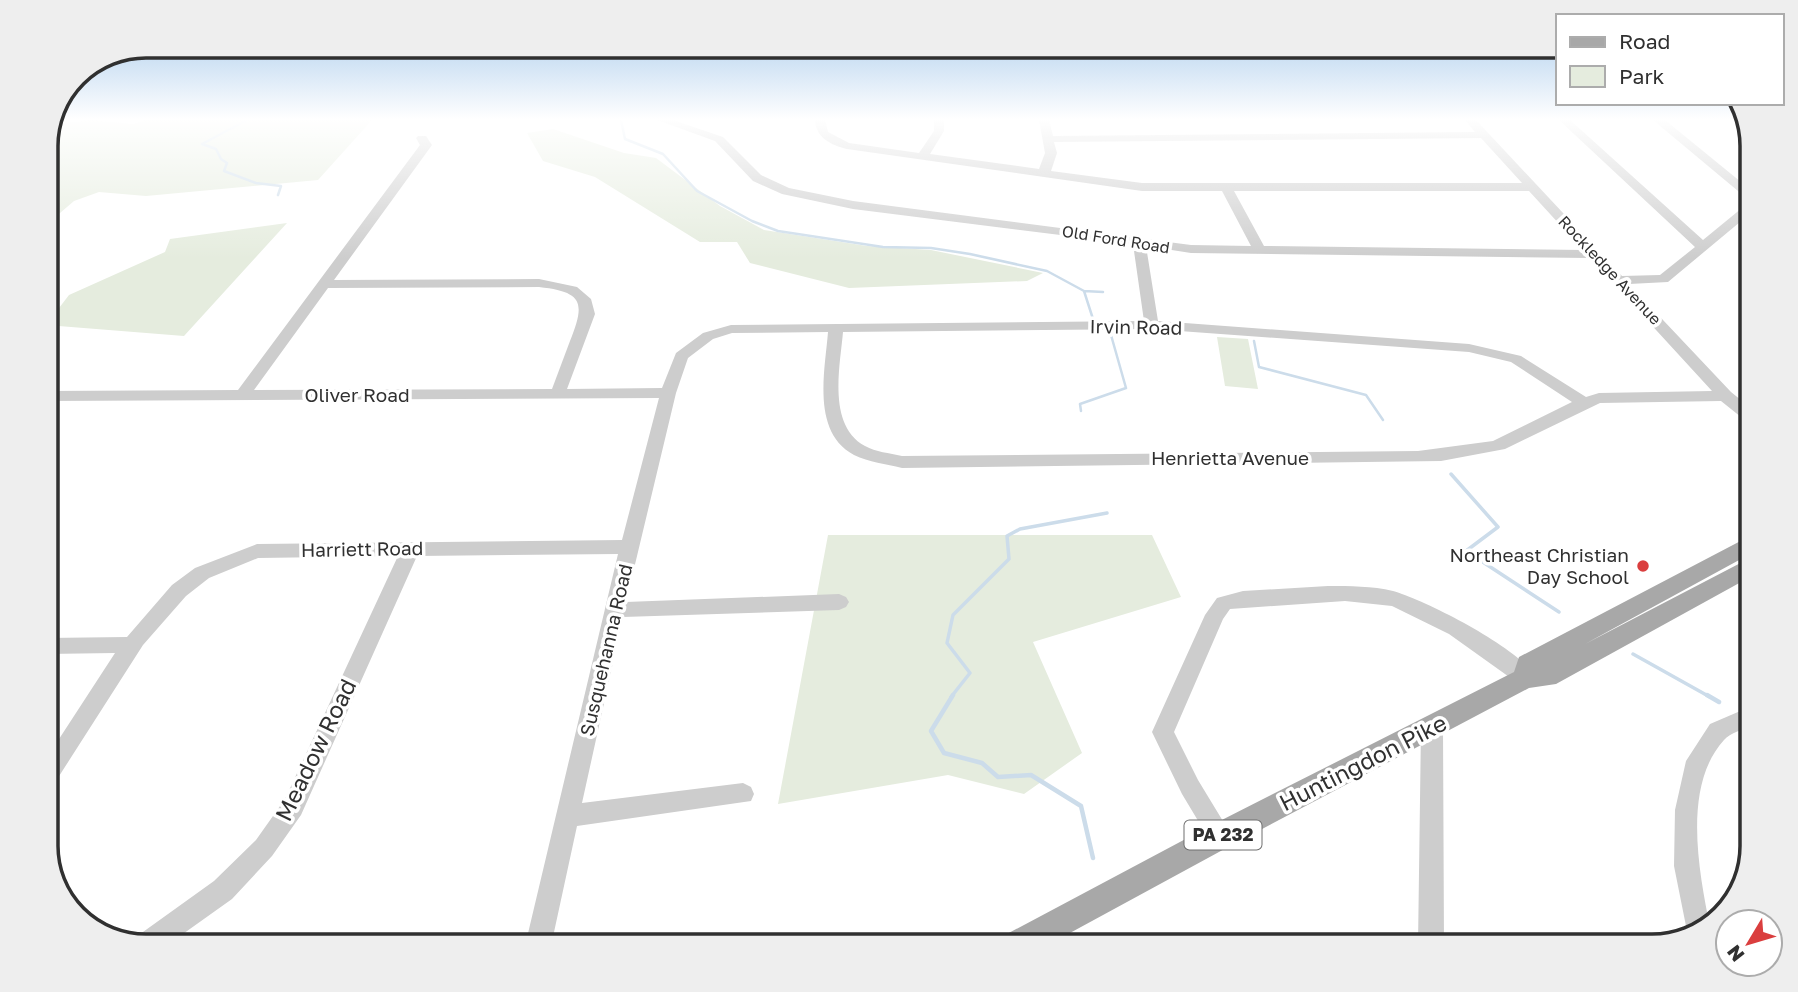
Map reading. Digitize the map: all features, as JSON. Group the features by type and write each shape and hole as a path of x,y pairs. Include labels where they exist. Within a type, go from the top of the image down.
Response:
{"main road":[{"name":"Huntingdon Pike","path":"1526,678 1528,664 1740,550"},
{"name":"Huntingdon Pike","path":"1040,934 1220,836 1526,678 1547,677 1740,572"}],"street":[{"path":"242,396 410,166"},
{"name":"Old Ford Road","path":"746,166 757,178 786,191 853,205 1080,233 1139,244 1191,249 1595,254"},
{"path":"996,166 1142,187 1532,187"},
{"path":"1044,173 1046,166"},
{"name":"Rockledge Avenue","path":"1513,166 1725,396 1740,408"},
{"path":"1615,166 1703,247"},
{"path":"1715,166 1740,187"},
{"path":"1227,188 1259,249"},
{"path":"1620,280 1663,279 1740,216"},
{"path":"1139,244 1152,325"},
{"path":"324,284 539,283 572,290 584,299 588,314 558,393"},
{"name":"Irvin Road","path":"681,356 709,336 732,329 1152,325 1481,350 1516,359 1583,402"},
{"name":"Henrietta Avenue","path":"836,327 832,415 839,433 854,447 872,456 902,462 1418,457 1458,453 1509,441 1583,402 1599,398 1725,396"},
{"name":"Susquehanna Road","path":"541,934 629,547 668,393 681,356"},
{"name":"Oliver Road","path":"58,397 668,393"},
{"name":"Harriett Road","path":"58,761 131,645 171,599 202,573 257,551 629,547"},
{"name":"Meadow Road","path":"162,934 223,890 264,848 292,807 411,548"},
{"path":"1220,836 1190,787 1163,732 1215,615 1224,603 1243,599 1378,595 1404,603 1446,623 1488,647 1526,678"},
{"path":"616,610 839,602"},
{"path":"58,646 131,645"},
{"path":"1697,922 1686,866 1687,810 1697,761 1718,731 1740,721"},
{"path":"1432,727 1432,934"},
{"path":"569,816 743,794"}],"green space":[{"path":"58,166 330,166 318,180 146,196 99,192 74,201 58,215"},
{"path":"560,166 667,166 720,206 764,230 867,246 931,250 1043,273 1027,281 849,288 750,263 737,242 700,242 595,177"},
{"path":"287,223 184,336 58,326 58,309 69,295 165,252 170,239"},
{"path":"1217,337 1248,339 1258,389 1225,386"},
{"path":"828,535 1152,535 1181,597 1033,642 1082,753 1024,794 948,775 778,804"}],"waterway":[{"path":"226,166 224,171 256,183 281,186 278,195"},
{"path":"674,166 697,191 752,221 778,231 883,247 931,248 970,254 1047,271 1084,291"},
{"path":"1084,291 1103,292"},
{"path":"1084,291 1093,319"},
{"path":"1081,411 1080,404 1126,388 1111,335"},
{"path":"1254,341 1259,367 1366,395 1383,420"},
{"path":"1451,474 1498,527 1466,551 1559,612"},
{"path":"951,697 970,673 947,643 953,615 1009,559 1007,536 1020,529 1107,513"},
{"path":"1633,654 1710,697"},
{"path":"953,695 931,731 944,753 982,763 998,777 1031,775 1081,806 1093,858"},
{"path":"1707,695 1719,702"}],"place":[{"name":"Northeast Christian Day School","path":"1643,566"}]}
